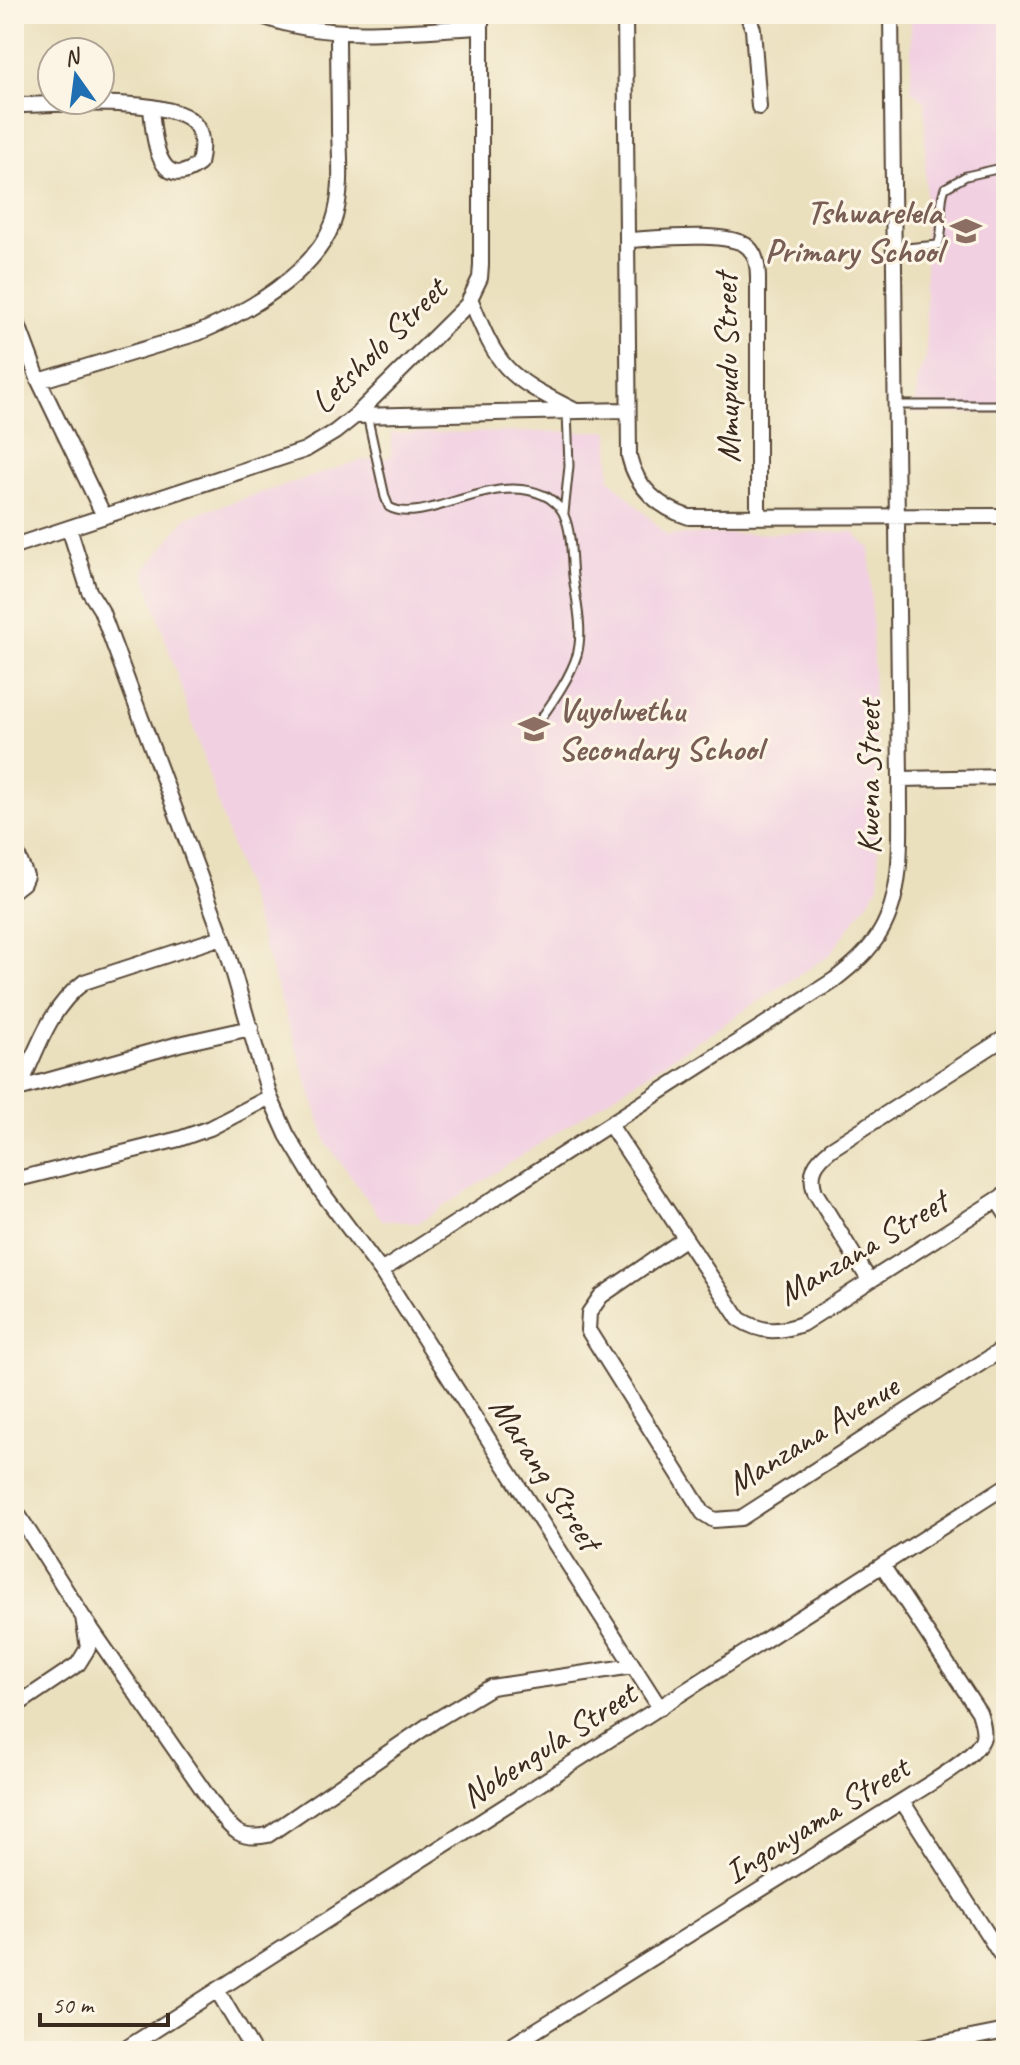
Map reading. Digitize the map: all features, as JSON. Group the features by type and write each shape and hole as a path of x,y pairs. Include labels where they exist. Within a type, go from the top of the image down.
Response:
{"street":[{"path":"257,14 283,25 338,33 481,20"},
{"path":"625,14 627,410 631,466 643,486 663,507 689,517 1006,516"},
{"path":"747,14 753,29 759,107"},
{"name":"Kwena Street","path":"381,1271 834,980 868,950 892,906 897,882 900,779 891,14"},
{"name":"Letsholo Street","path":"14,546 305,450 361,416 467,305 480,278 481,265 481,20"},
{"path":"39,381 219,324 271,293 305,263 326,237 334,220 338,198 338,33"},
{"path":"14,105 130,104 151,107 182,114 198,128 202,151 199,164 191,170 171,170 163,163 154,142 151,107"},
{"name":"Mmupudu Street","path":"627,240 719,238 736,241 748,247 755,256 758,277 758,517"},
{"path":"470,298 500,363 524,385 571,411"},
{"path":"14,314 39,381 104,516"},
{"path":"361,416 627,410"},
{"name":"Marang Street","path":"69,528 89,591 101,610 222,937 270,1097 287,1135 321,1191 381,1271 660,1708"},
{"path":"900,779 1006,777"},
{"path":"14,847 26,876 14,890"},
{"path":"16,1090 54,1012 76,988 102,974 222,937"},
{"path":"16,1090 179,1044 251,1028"},
{"path":"869,1280 815,1192 812,1183 815,1164 831,1149 1006,1037"},
{"path":"14,1180 179,1139 210,1128 270,1097"},
{"name":"Manzana Street","path":"610,1125 739,1319 766,1332 802,1324 1001,1197"},
{"path":"1001,1197 1006,1214"},
{"name":"Manzana Avenue","path":"684,1239 601,1296 589,1313 588,1330 703,1513 714,1520 741,1518 1006,1347"},
{"name":"Nobengula Street","path":"122,2051 1006,1486"},
{"path":"14,1508 83,1617 217,1810 233,1831 254,1838 268,1835 436,1720 491,1687 633,1666"},
{"name":"Ingonyama Street","path":"512,2049 902,1801 979,1746 984,1736 979,1712 882,1565"},
{"path":"14,1707 66,1673 84,1657 88,1648 83,1617"},
{"path":"902,1801 1006,1963"},
{"path":"217,1990 253,2051"},
{"path":"905,2051 1006,2031"}],"lane":[{"path":"893,249 938,245 942,237 940,206 945,188 966,176 1006,167"},
{"path":"895,405 1006,405"},
{"path":"537,724 559,691 576,656 578,643 577,609 564,513 571,411"},
{"path":"361,416 385,497 389,507 397,512 414,511 495,489 514,488 533,490 549,497 564,513"}],"shaded area":[{"name":"Tshwarelela Primary School","path":"911,14 1006,14 1006,413 915,413 918,375 926,359 925,102 911,90"},
{"name":"Vuyolwethu Secondary School","path":"609,431 610,479 667,535 853,532 870,548 879,886 830,955 418,1223 382,1220 327,1144 144,572 187,517 359,461 391,457 392,433"}],"place":[{"name":"Tshwarelela Primary School","path":"966,231"},
{"name":"Vuyolwethu Secondary School","path":"534,729"}]}
